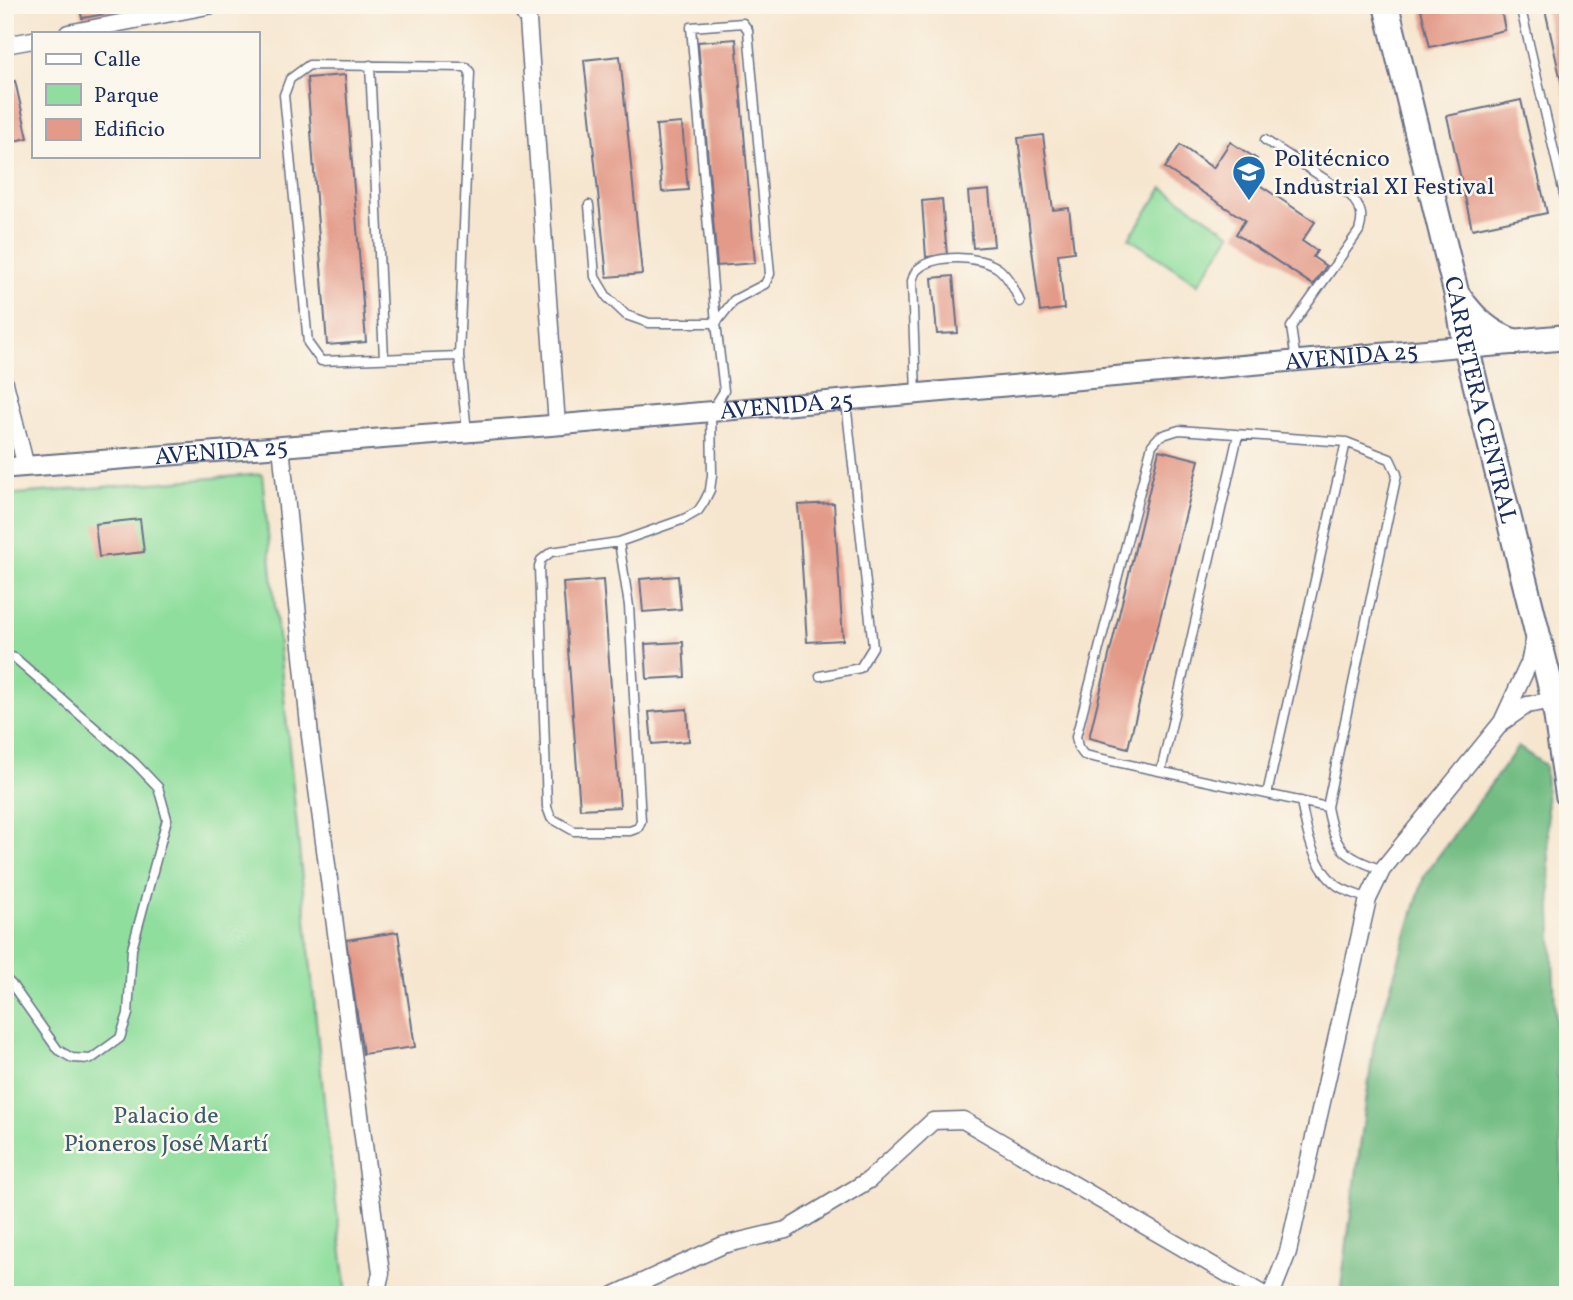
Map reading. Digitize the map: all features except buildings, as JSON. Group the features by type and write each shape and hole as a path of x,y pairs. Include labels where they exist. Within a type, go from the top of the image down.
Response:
{"main road":[{"name":"CARRETERA CENTRAL","path":"1386,5 1457,296 1466,346 1554,700 1568,795"},
{"path":"1457,296 1473,318 1500,337 1516,342"},
{"name":"AVENIDA 25","path":"1466,346 1568,337"}],"street":[{"path":"73,32 213,5"},
{"path":"519,5 528,20 557,425"},
{"path":"5,45 32,40"},
{"name":"AVENIDA 25","path":"5,468 557,425 1466,346"},
{"path":"5,383 26,467"},
{"path":"281,446 310,736 381,1273 376,1295"},
{"path":"1271,1295 1288,1252 1368,900 1382,870 1502,722 1529,663 1536,629"},
{"path":"1502,722 1527,705 1554,700"},
{"path":"614,1295 723,1245 786,1230 869,1181 933,1121 963,1120 1264,1295"}],"lane":[{"path":"1520,5 1563,173 1568,211"},
{"path":"619,542 629,606 641,821 638,828 630,831 574,831 551,818 547,807 539,567 541,560 551,552 619,542 684,519 698,512 710,490 712,412 724,391 716,323 691,27 743,23 748,30 770,274 765,284 734,300 716,323"},
{"path":"459,356 321,361 308,342 284,95 290,79 309,65 466,67 470,72 459,356 467,432"},
{"path":"370,65 384,358"},
{"path":"1265,140 1351,196 1364,218 1359,231 1291,327 1296,361"},
{"path":"589,205 595,276 607,297 625,315 649,323 716,323"},
{"path":"916,394 912,281 917,271 933,262 966,257 985,261 1001,270 1020,302"},
{"path":"820,676 860,668 873,647 846,400"},
{"path":"1327,807 1084,755 1077,747 1076,737 1152,445 1160,436 1179,430 1346,442 1390,459 1397,474 1327,807 1332,834 1341,850 1357,861 1382,870"},
{"path":"1161,771 1238,435"},
{"path":"1267,794 1346,442"},
{"path":"5,655 15,657 135,763 158,787 167,819 132,949 128,1014 120,1038 91,1059 72,1058 58,1051 5,978"},
{"path":"1301,801 1307,830 1326,874 1339,887 1368,900"}],"green space":[{"path":"1163,188 1231,234 1198,284 1129,238"},
{"name":"Palacio de Pioneros José Martí","path":"262,474 325,1111 347,1295 5,1295 5,495"},
{"path":"1518,747 1545,765 1567,1295 1340,1295 1374,1043 1424,876"}],"place":[{"name":"Politécnico Industrial XI Festival","path":"1249,202"}]}
